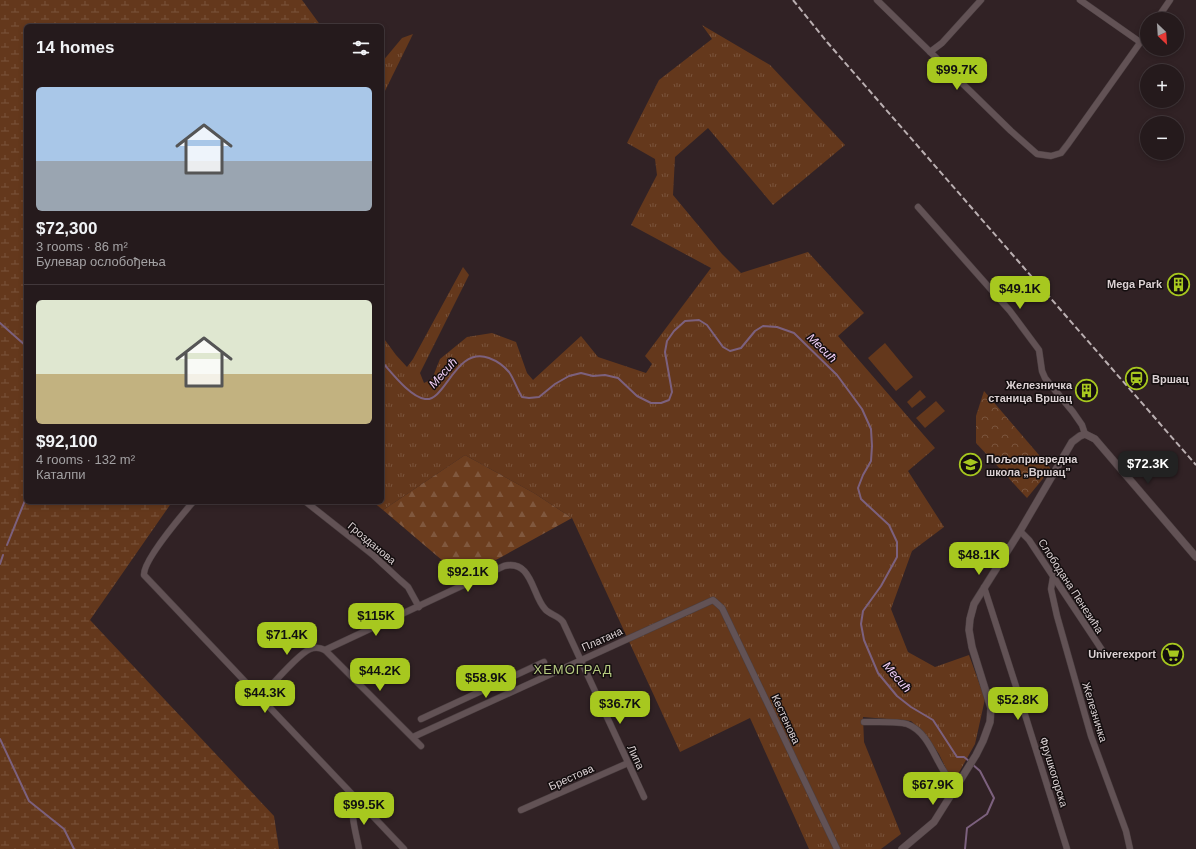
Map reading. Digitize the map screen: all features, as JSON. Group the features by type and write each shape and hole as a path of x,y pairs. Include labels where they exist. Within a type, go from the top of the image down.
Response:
{"street":[{"path":"877,0 1011,131 1037,154 1051,156 1061,153 1140,42 1080,0"},
{"path":"930,52 942,43 981,0"},
{"path":"1162,12 1170,0"},
{"path":"918,207 1010,312 1039,350 1042,371 1045,378 1073,412 1082,425 1085,434"},
{"path":"902,849 934,822 976,756 983,741 990,722 991,708 972,647 969,630 974,604 1020,531 1072,442 1085,434 1100,444 1196,557"},
{"path":"191,504 172,526 145,566 144,572 146,577 404,849"},
{"name":"Грозданова","path":"309,504 373,555 408,587 419,607"},
{"name":"Слободана Пенезића","path":"1020,531 1029,540 1104,653"},
{"name":"Липа","path":"419,607 504,566 518,566 526,572 546,610 561,619 644,797"},
{"name":"Железничка","path":"1053,577 1051,589 1057,616 1088,728 1126,831 1130,849"},
{"name":"Фрушкогорска","path":"984,587 1067,849"},
{"name":"Платана","path":"413,737 713,600"},
{"name":"Кестенова","path":"713,600 722,608 837,849"},
{"path":"326,650 419,607"},
{"path":"260,697 302,654 312,648 321,648 326,650 421,746"},
{"path":"421,720 544,662"},
{"path":"461,701 466,713"},
{"path":"864,722 907,724 916,730 926,740 936,755 944,773 958,785"},
{"name":"Брестова","path":"521,810 628,763"},
{"path":"356,799 353,806 359,849"}],"green space":[{"path":"0,0 302,0 320,24 24,24 24,504 171,504 90,620 274,816 279,849 0,849"},
{"path":"702,25 770,65 845,145 773,205 708,128 675,157 673,195 722,254 741,273 808,252 864,313 838,336 935,448 908,471 944,527 912,551 891,609 908,652 935,667 969,655 985,699 975,744 957,776 948,773 939,754 925,734 911,721 863,717 864,742 901,834 881,849 809,849 750,718 680,752 572,518 534,493 465,455 383,510 376,504 384,504 384,339 407,367 413,359 463,267 469,275 420,373 424,383 432,379 440,359 467,337 492,333 516,342 527,373 533,380 581,336 598,357 646,373 652,364 645,356 711,268 631,225 657,175 655,159 627,143 659,80 712,39"},
{"path":"413,34 384,93 384,60 402,38"},
{"path":"885,343 913,377 896,391 868,358"},
{"path":"920,390 926,397 912,408 907,402"},
{"path":"984,391 1051,469 1027,498 976,443 976,416"},
{"path":"936,401 945,411 925,428 916,418"},
{"path":"465,455 534,493 572,518 463,578 383,510"},
{"path":"382,668 388,681 379,685 373,672"}],"waterway":[{"name":"Месић","path":"384,364 407,389 413,394 425,399 432,398 439,392 459,366 477,356 489,358 498,362 505,368 511,375 522,397 539,397 555,384 569,376 581,373 593,376 605,375 618,378 637,396 651,403 661,403 669,400 672,392 665,352 667,341 674,331 685,321 699,320 707,325 723,347 730,351 741,348 755,331 763,326 777,327 794,333 837,375 862,409 871,429 872,446 871,461 858,488 861,499 889,525 897,542 897,557 881,586 863,611 861,624 864,640 878,673 897,696 911,707 933,720 957,757 964,757 969,761"},
{"name":"Месић","path":"0,323 24,344"},
{"path":"7,545 24,503"},
{"path":"0,564 3,555"},
{"path":"0,739 29,801 64,829 74,849"},
{"name":"Месић","path":"965,849 967,828 987,814 994,798 980,771 972,764"}],"railway":[{"path":"793,0 827,42 1196,465"}],"place":[{"name":"Mega Park","path":"1178,284"},
{"name":"Вршац","path":"1136,379"},
{"name":"Железничка станица Вршац","path":"1087,391"},
{"name":"Пољопривредна школа „Вршац”","path":"970,465"},
{"name":"Univerexport","path":"1172,654"}],"district":[{"name":"ХЕМОГРАД","path":"573,669"}]}
